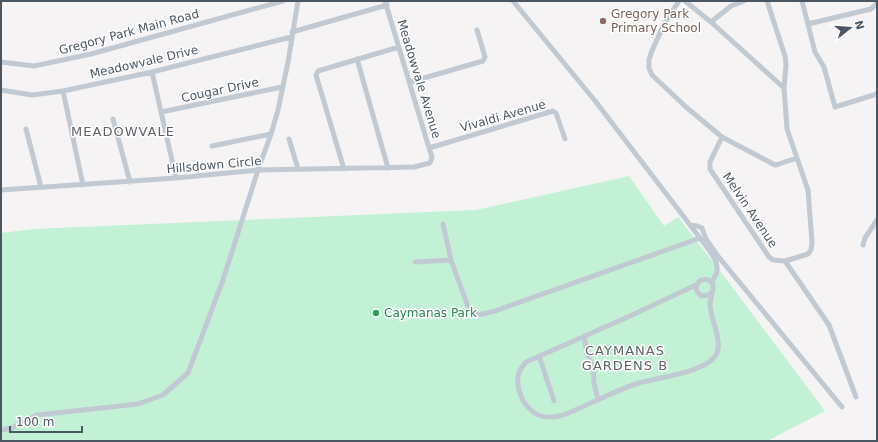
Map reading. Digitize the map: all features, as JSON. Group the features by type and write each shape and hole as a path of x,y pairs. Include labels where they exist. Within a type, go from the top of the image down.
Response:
{"street":[{"name":"Gregory Park Main Road","path":"1,62 34,66 91,54 283,1"},
{"path":"1,430 12,428 37,415 138,404 163,395 188,373 223,280 271,134 282,87 298,1"},
{"path":"513,1 596,102 716,260 718,268 715,277 711,282"},
{"path":"679,1 664,24 649,60 649,68 652,75 686,107 722,137 775,165 797,158"},
{"path":"685,1 711,22 784,88"},
{"path":"711,22 730,6 744,1"},
{"path":"767,1 785,56 786,66 784,88 787,129 808,190 812,242 811,250 808,254 785,261 829,325 856,397"},
{"path":"802,1 815,52 824,67 836,107 877,94"},
{"name":"Meadowvale Drive","path":"1,90 32,95 63,91 152,72 292,35 386,3"},
{"name":"Meadowvale Avenue","path":"386,3 432,157 430,163"},
{"path":"808,24 871,10 877,3"},
{"path":"410,82 483,61 484,58 477,30"},
{"path":"344,169 316,75 318,71 399,47"},
{"path":"357,60 388,168"},
{"path":"152,72 176,178"},
{"name":"Cougar Drive","path":"161,112 282,87"},
{"path":"63,91 83,185"},
{"name":"Vivaldi Avenue","path":"429,148 553,111 556,113 565,139"},
{"path":"113,119 130,182"},
{"path":"26,129 41,187"},
{"path":"212,146 271,134"},
{"name":"Melvin Avenue","path":"722,137 710,162 710,169 769,257 773,260 785,261"},
{"path":"289,139 298,169"},
{"name":"Hillsdown Circle","path":"1,190 130,182 258,170 388,168 430,163"},
{"path":"863,245 865,238 877,220"},
{"path":"443,224 451,260 470,312 478,315 495,311 700,238"},
{"path":"690,225 702,228 706,238 717,255 842,407"},
{"path":"415,262 451,260"},
{"path":"705,279 711,282 713,290 710,303 718,345 716,354 710,361 700,367 682,373 662,376 638,383 562,416 546,417 531,411 520,395 518,374 520,368 526,362 696,285 698,282 705,279"},
{"path":"696,285 697,292 702,296 709,295 713,290"},
{"path":"584,336 587,353 593,367 594,383 598,400"},
{"path":"539,356 554,400"}],"green space":[{"name":"Caymanas Park","path":"629,176 664,226 678,217 825,411 767,441 1,441 1,233 34,229 476,210"}],"place":[{"name":"Gregory Park Primary School","path":"603,21"},
{"name":"Caymanas Park","path":"376,313"}],"district":[{"name":"MEADOWVALE","path":"123,131"},
{"name":"CAYMANAS GARDENS B","path":"625,358"}]}
